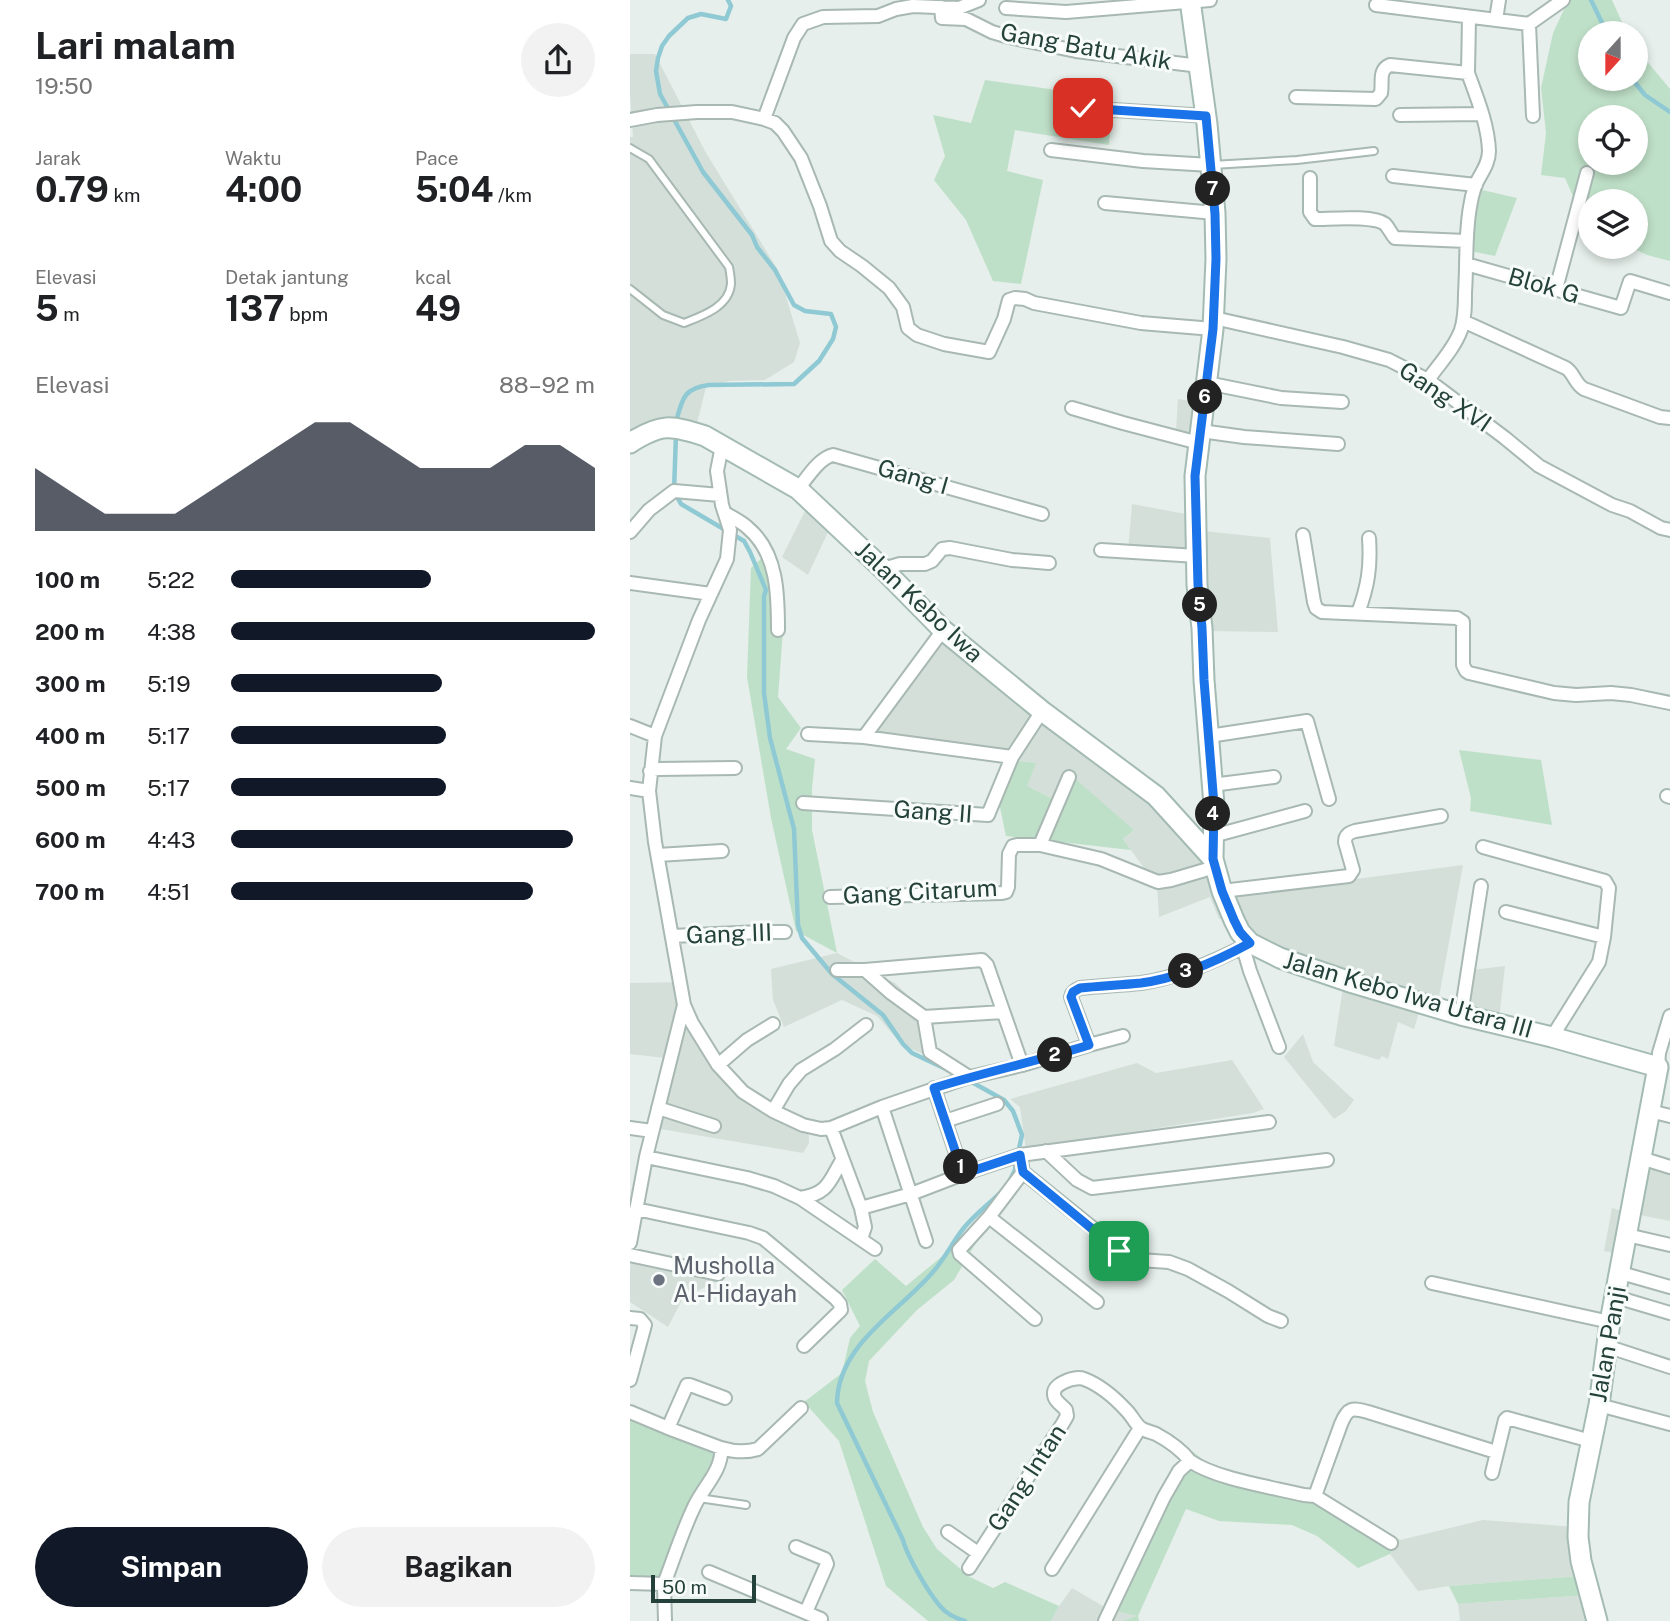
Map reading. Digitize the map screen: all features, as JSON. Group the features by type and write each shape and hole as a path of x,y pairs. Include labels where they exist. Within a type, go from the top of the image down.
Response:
{"street":[{"path":"630,120 697,112 732,112 764,119 794,38 803,24 823,17 878,16 913,6 959,8 979,0"},
{"path":"1496,20 1499,0"},
{"path":"1376,5 1529,24 1563,0"},
{"path":"1006,8 1066,12 1197,1 1200,66 1215,214 1216,259 1213,323 1195,476 1198,585 1212,785 1214,863 1222,891 1247,945 1250,971 1279,1047"},
{"name":"Gang Batu Akik","path":"941,7 941,16 944,19 967,19 992,32 1009,37 1092,53 1200,66"},
{"path":"1428,380 1460,333 1470,205 1489,156 1482,114 1468,73 1469,18"},
{"path":"1529,24 1533,116"},
{"path":"1296,97 1376,99 1382,90 1382,73 1390,65 1468,73"},
{"path":"1083,108 1206,116"},
{"path":"1400,115 1482,114"},
{"name":"Gang XVI","path":"764,119 775,123 783,131 801,158 831,241 888,288 903,307 908,328 917,335 944,344 989,352 1004,319 1009,300 1015,298 1128,321 1213,323 1343,347 1389,360 1428,380 1539,466 1585,492 1670,530"},
{"path":"1051,150 1143,161 1210,165"},
{"path":"1556,289 1586,175"},
{"path":"1394,176 1476,185"},
{"path":"1310,178 1310,212 1315,219 1374,220 1388,227 1395,238 1466,241"},
{"path":"1105,203 1215,214"},
{"name":"Blok G","path":"1466,264 1621,308 1630,281 1670,293"},
{"path":"1463,321 1566,368 1584,389 1660,417 1670,418"},
{"path":"1207,383 1281,398 1342,402"},
{"path":"1072,408 1123,424 1200,437 1244,437 1338,444"},
{"name":"Jalan Kebo Iwa","path":"638,438 659,428 673,428 713,441 798,489 943,630 1042,711 1156,796 1186,830"},
{"path":"713,441 720,495 730,530 727,559 699,620 655,736 649,791 655,842 684,1006 691,1023 718,1065 743,1092 773,1111 803,1125 821,1129 831,1128 965,1078 1123,1036"},
{"name":"Gang I","path":"798,489 821,461 833,454 1042,514"},
{"path":"630,532 649,510 674,491 720,495"},
{"path":"725,513 748,528 760,540 770,562 777,595 778,630"},
{"path":"1303,535 1314,602 1316,608 1322,612 1457,618 1462,622 1464,668 1475,676 1554,692 1576,695 1621,694 1670,703"},
{"path":"1358,613 1367,588 1370,568 1369,538"},
{"path":"883,569 900,564 925,564 932,561 942,549 950,548 1012,560 1049,563"},
{"path":"1101,550 1197,556"},
{"path":"630,583 711,594"},
{"path":"864,737 943,630"},
{"name":"Gang II","path":"803,803 988,815 1012,757 1042,711"},
{"path":"1209,736 1307,721 1329,799"},
{"path":"630,726 655,736"},
{"path":"808,734 864,737 1012,757"},
{"path":"650,771 735,768"},
{"path":"1040,845 1069,777"},
{"path":"1212,785 1274,777"},
{"path":"630,788 649,791"},
{"path":"1186,830 1201,830 1305,811"},
{"path":"1222,891 1349,876 1353,870 1345,838 1349,834 1441,816"},
{"path":"1186,830 1214,863"},
{"name":"Gang Citarum","path":"830,897 1002,893 1008,887 1009,854 1011,848 1017,845 1040,845 1101,859 1158,882 1171,880 1214,863"},
{"path":"1483,847 1605,881 1609,888 1599,962 1552,1037"},
{"path":"658,855 722,851"},
{"path":"1461,1015 1481,886"},
{"path":"1506,912 1604,937"},
{"name":"Gang III","path":"673,936 785,932"},
{"path":"1089,1045 1071,997 1073,992 1080,988 1143,983 1166,977 1211,962 1247,945"},
{"name":"Jalan Kebo Iwa Utara III","path":"1247,945 1353,983 1461,1015 1662,1059"},
{"path":"837,970 982,960 1022,1065"},
{"path":"865,970 924,1017 1003,1012"},
{"path":"631,1236 636,1209 635,1183 646,1157 684,1006"},
{"path":"1662,1059 1670,1016"},
{"path":"924,1017 930,1052 965,1078"},
{"path":"718,1065 747,1040 773,1024"},
{"path":"773,1111 789,1084 802,1070 866,1025"},
{"name":"Jalan Panji","path":"1597,1621 1581,1561 1578,1536 1579,1502 1599,1405 1610,1322 1662,1059"},
{"path":"934,1088 963,1174"},
{"path":"945,1121 997,1104"},
{"path":"882,1107 926,1241"},
{"path":"658,1108 714,1126"},
{"path":"1650,1111 1670,1116"},
{"path":"860,1205 911,1194 1017,1156 1269,1122"},
{"path":"630,1128 652,1131"},
{"path":"831,1128 860,1205 865,1227 862,1239"},
{"path":"1046,1151 1077,1180 1092,1188 1327,1160"},
{"path":"1017,1156 1023,1172 1126,1255 1139,1260 1169,1262 1188,1269 1281,1321"},
{"path":"646,1157 762,1182 800,1198 875,1249"},
{"path":"1641,1158 1670,1167"},
{"path":"800,1198 815,1196 821,1192 842,1160"},
{"path":"1023,1172 959,1251 1035,1319"},
{"path":"636,1209 763,1238 841,1304 841,1310 803,1346"},
{"path":"989,1217 1097,1302"},
{"path":"1627,1235 1670,1245"},
{"path":"630,1255 718,1275"},
{"path":"1620,1273 1670,1287"},
{"path":"1432,1283 1610,1322"},
{"path":"1616,1297 1670,1313"},
{"path":"630,1318 640,1319 645,1325 630,1380"},
{"path":"1606,1346 1670,1367"},
{"name":"Gang Intan","path":"969,1568 1067,1416 1066,1410 1054,1397 1055,1388 1073,1378 1083,1379 1114,1398 1140,1428 1171,1443 1198,1466 1234,1479 1315,1496 1391,1543"},
{"path":"668,1428 687,1385 725,1398"},
{"path":"1599,1405 1670,1424"},
{"path":"630,1412 735,1452 758,1449 801,1408"},
{"path":"1315,1496 1341,1424 1350,1410 1368,1412 1496,1452"},
{"path":"1492,1473 1507,1418 1591,1441"},
{"path":"1052,1569 1140,1428"},
{"path":"665,1621 664,1584 682,1533 718,1468 722,1458 721,1448"},
{"path":"1105,1621 1164,1497 1180,1471 1190,1461"},
{"path":"948,1532 978,1553"},
{"path":"796,1547 826,1561 806,1612"},
{"path":"709,1572 822,1620"},
{"path":"630,1583 664,1584"}],"lane":[{"path":"630,148 649,159 729,267 731,285 722,303 708,314 684,323 663,315 630,289"},
{"path":"1210,165 1297,160 1374,151"},
{"path":"699,1498 746,1504"}],"shaded area":[{"path":"630,54 655,54 706,153 778,270 800,343 794,362 765,380 729,381 706,387 695,431 630,438 630,137 633,137"},
{"path":"1178,399 1207,404 1202,434 1176,431"},
{"path":"812,497 835,517 808,575 782,557"},
{"path":"1132,504 1191,515 1194,530 1270,538 1278,632 1207,631 1200,562 1128,551"},
{"path":"948,628 1050,708 1220,866 1235,889 1234,895 1463,865 1438,1003 1423,999 1414,1029 1398,1022 1388,1059 1382,1056 1379,1060 1334,1046 1344,981 1251,937 1241,915 1219,919 1210,897 1159,917 1157,886 1123,839 1134,830 1062,803 1026,786 1035,763 868,736"},
{"path":"837,953 895,983 924,1011 942,1061 903,1046 877,1016 842,1000 784,1027 773,1000 771,969"},
{"path":"1505,966 1499,1020 1465,1010 1472,970"},
{"path":"685,982 687,1011 718,1067 763,1098 808,1118 809,1143 803,1153 649,1127 665,1058 630,1054 630,983"},
{"path":"1303,1034 1313,1062 1354,1100 1346,1111 1334,1119 1284,1057"},
{"path":"1232,1060 1264,1109 1026,1151 1020,1107 1010,1099 1137,1063 1156,1073"},
{"path":"1643,1159 1670,1165 1670,1221 1630,1213 1623,1255 1604,1251 1612,1208 1629,1213"},
{"path":"632,1253 662,1260 740,1270 683,1298 668,1327 630,1302"},
{"path":"1483,1520 1576,1527 1580,1576 1449,1586 1418,1591 1390,1554 1400,1540"},
{"path":"1072,1588 1108,1609 1138,1616 1122,1621 1051,1621"},
{"path":"1589,1595 1597,1621 1460,1621 1458,1604"}],"green space":[{"path":"1566,0 1612,0 1622,21 1578,21 1578,91 1648,91 1648,62 1670,89 1670,261 1648,255 1648,189 1578,189 1578,208 1565,178 1541,175 1546,133 1541,88 1553,33"},
{"path":"985,80 1113,98 1109,145 1015,130 1007,171 1043,180 1021,284 993,281 966,220 934,180 945,156 933,115 971,123"},
{"path":"1478,189 1517,198 1495,256 1470,251"},
{"path":"763,557 781,587 783,631 778,697 801,728 786,749 815,759 812,830 837,953 796,931 771,818 747,677 751,568"},
{"path":"1459,750 1541,760 1552,825 1470,811 1471,798"},
{"path":"1012,760 1036,763 1027,786 1061,803 1072,776 1134,830 1123,839 1131,850 1006,836 999,803"},
{"path":"968,1235 977,1241 954,1280 917,1310 869,1361 865,1381 873,1412 923,1527 937,1549 970,1577 993,1588 1005,1582 1059,1606 1051,1621 928,1621 886,1586 839,1441 804,1402 842,1373 850,1338 860,1326 842,1290 875,1259 906,1286"},
{"path":"630,1416 725,1445 665,1586 630,1582"},
{"path":"1188,1448 1210,1465 1312,1492 1400,1540 1390,1554 1358,1568 1317,1536 1292,1525 1219,1521 1186,1509 1138,1616 1139,1621 1122,1621 1137,1616 1108,1609 1113,1590"},
{"path":"1580,1576 1589,1595 1458,1604 1449,1586"}],"waterway":[{"path":"676,422 685,396 700,387 794,384 819,361 833,339 836,327 831,314 805,311 794,305 752,235 703,172 660,94 656,71 658,58 669,36 688,18 701,14 726,19 731,6 728,0"},
{"path":"1591,0 1601,21"},
{"path":"1642,91 1670,112"},
{"path":"676,434 674,491 681,504 744,541 766,590 764,693 770,738 794,829 798,925 802,938 832,974 883,1015 912,1053 948,1070"},
{"path":"968,1080 1004,1100 1013,1111 1022,1135 1018,1153"},
{"path":"1010,1180 1016,1161"},
{"path":"965,1621 945,1611 921,1577 837,1403 840,1382 847,1363 859,1346 932,1273 967,1224 1001,1192"}],"place":[{"name":"Musholla Al-Hidayah","path":"659,1280"}],"route":[{"path":"1083,108 1206,116 1215,214 1216,259 1213,329 1195,476 1198,585 1214,805 1213,859 1234,920 1250,943 1211,962 1166,977 1143,983 1080,988 1073,992 1071,997 1089,1045 934,1088 963,1174 1020,1155 1023,1172 1119,1251"}]}
